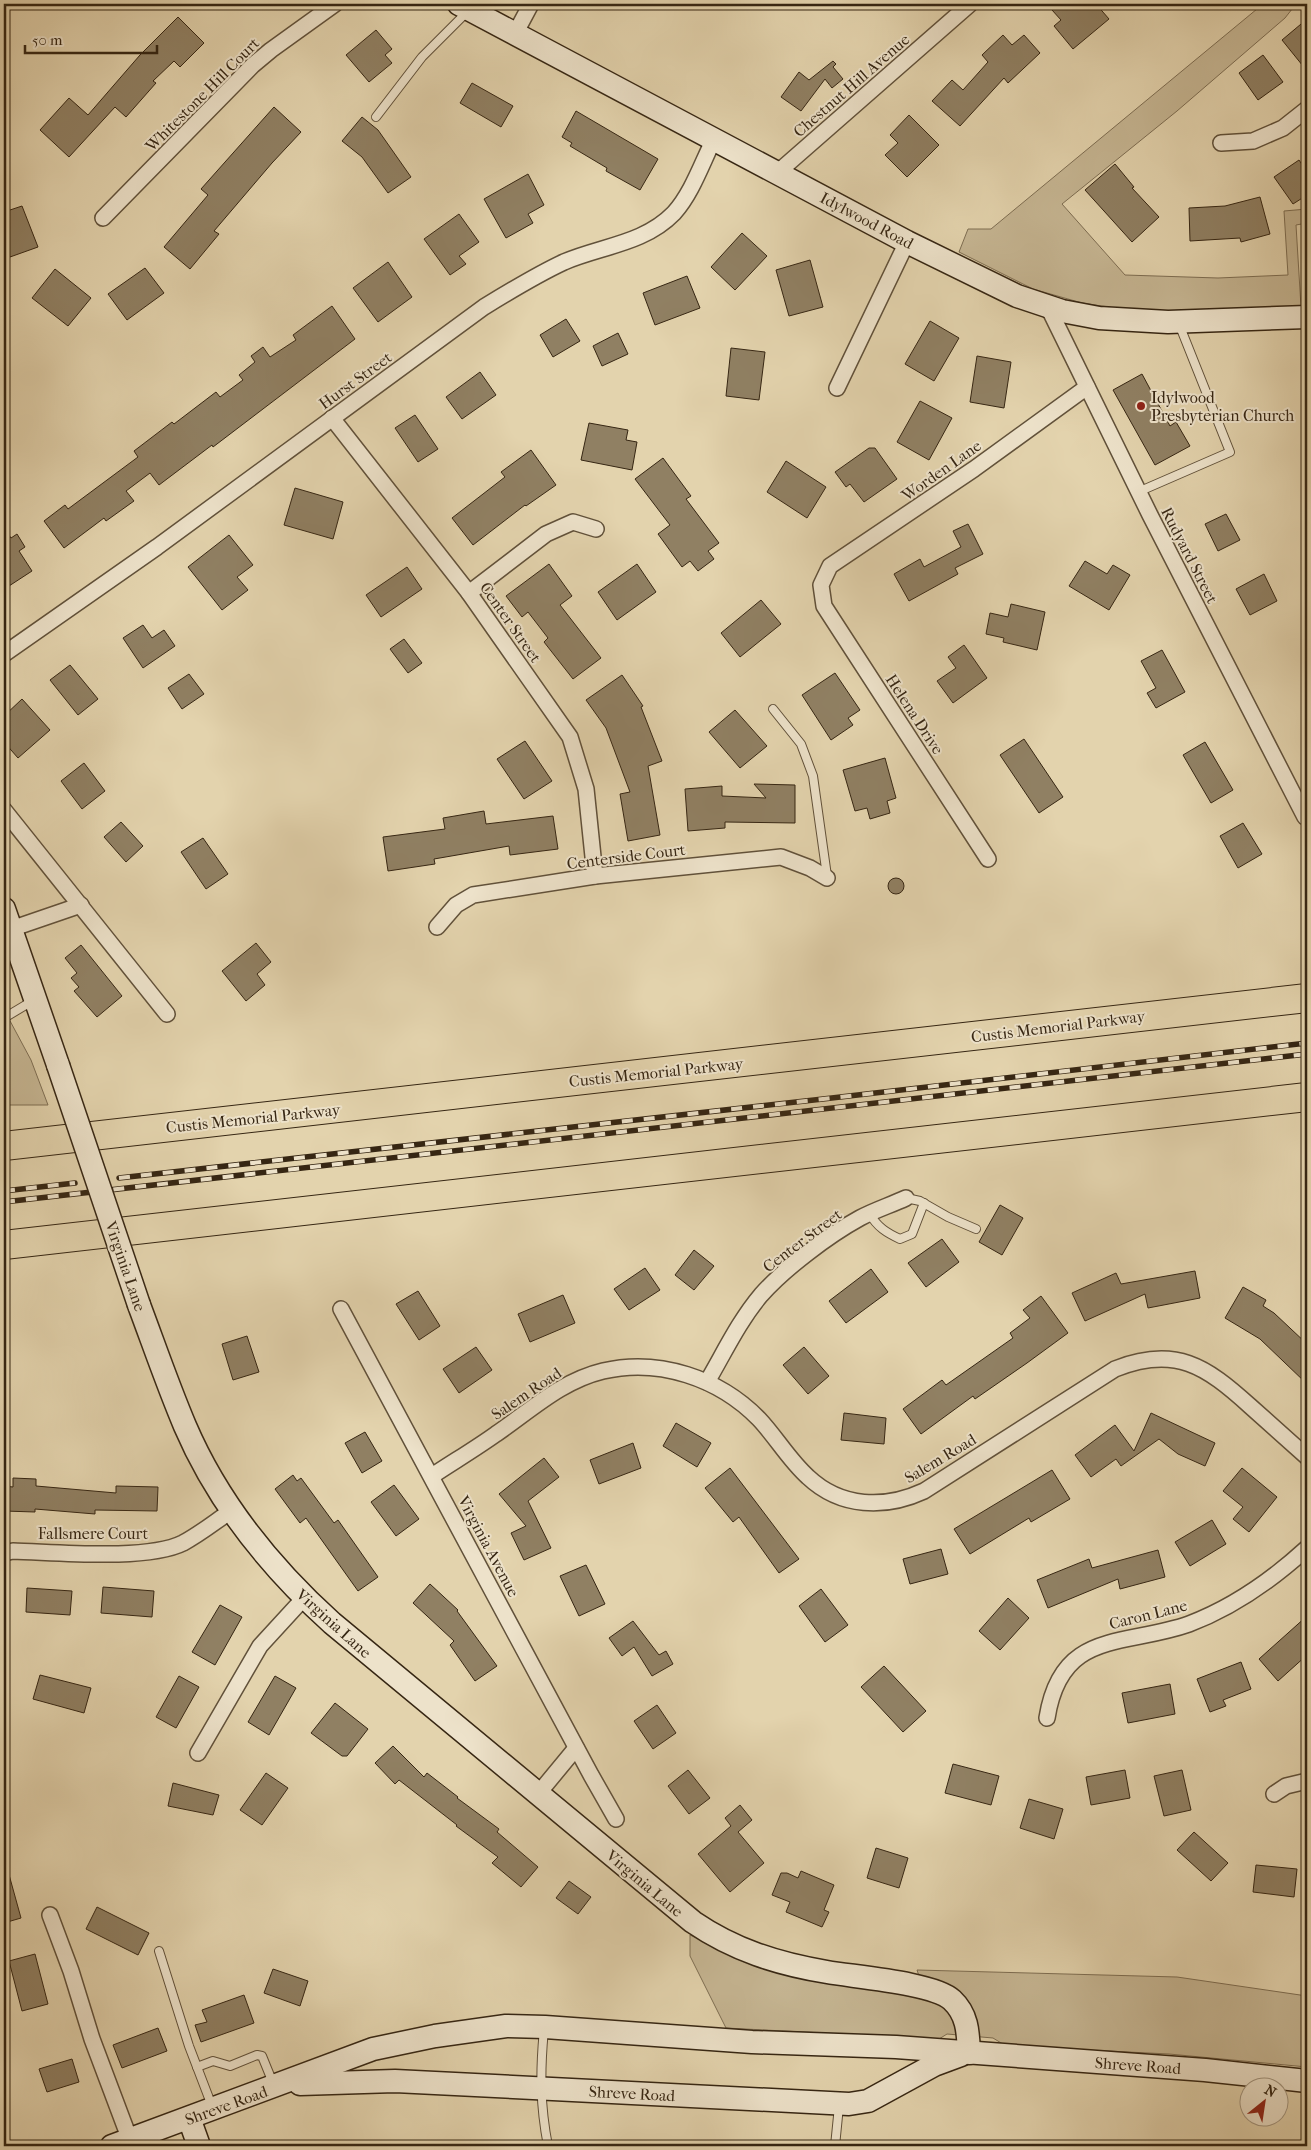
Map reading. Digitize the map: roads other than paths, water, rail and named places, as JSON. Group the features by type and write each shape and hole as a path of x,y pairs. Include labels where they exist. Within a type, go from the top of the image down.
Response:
{"highway":[{"name":"Custis Memorial Parkway","path":"4,1146 1307,998"},
{"path":"4,1245 1307,1097"}],"main road":[{"name":"Idylwood Road","path":"464,7 907,242 1017,296 1048,307 1098,318 1178,322 1307,318"},
{"name":"Virginia Lane","path":"7,919 139,1305 185,1426 231,1511 247,1533 304,1598 436,1712 693,1922 714,1937 744,1951 769,1959 826,1972 925,1988 944,1994 961,2010 966,2021 969,2053"},
{"name":"Shreve Road","path":"121,2143 279,2086 373,2049 435,2036 506,2026 545,2027 752,2042 896,2047 1205,2070 1307,2081"},
{"path":"894,2088 902,2078 904,2065 902,2054 896,2047"},
{"name":"Shreve Road","path":"279,2086 395,2082 840,2104 868,2101 934,2065 969,2053"},
{"path":"189,2118 199,2146"}],"street":[{"name":"Whitestone Hill Court","path":"103,218 253,65 270,50 335,4"},
{"path":"515,34 531,4"},
{"name":"Chestnut Hill Avenue","path":"777,173 970,4"},
{"path":"1222,143 1253,141 1283,128 1307,109"},
{"name":"Hurst Street","path":"4,654 157,547 484,307 527,281 565,262 639,238 658,227 683,201 714,139"},
{"path":"837,388 907,242"},
{"name":"Rudyard Street","path":"1048,307 1138,492 1305,817"},
{"name":"Worden Lane","path":"821,585 830,566 974,469 1087,387"},
{"name":"Center Street","path":"332,418 469,592 570,738 586,789 595,876"},
{"path":"469,592 546,534 573,522 596,529"},
{"name":"Helena Drive","path":"821,585 824,606 988,859"},
{"path":"4,810 168,1014"},
{"name":"Centerside Court","path":"437,927 456,905 472,895 595,876 781,857 810,868 827,878"},
{"path":"7,919 81,905"},
{"name":"Center Street","path":"707,1382 744,1318 782,1274 823,1243 870,1214 906,1198"},
{"name":"Virginia Avenue","path":"341,1309 576,1748 616,1819"},
{"name":"Salem Road","path":"432,1476 496,1434 552,1393 580,1379 602,1371 632,1367 676,1371 707,1382 733,1397 759,1419 807,1476 821,1488 850,1500 872,1504 910,1498 924,1491 1115,1369 1129,1363 1152,1359 1194,1364 1207,1370 1225,1383 1307,1458"},
{"name":"Fallsmere Court","path":"4,1553 13,1551 133,1553 157,1551 183,1543 231,1511"},
{"name":"Caron Lane","path":"1047,1718 1050,1700 1058,1682 1068,1666 1081,1655 1099,1645 1180,1626 1223,1609 1256,1590 1307,1548"},
{"path":"198,1752 260,1646 304,1598"},
{"path":"538,1794 576,1748"},
{"path":"1274,1794 1286,1786 1307,1781"},
{"path":"50,1915 121,2143"}],"lane":[{"path":"376,117 422,57 464,7"},
{"path":"1138,492 1230,452 1178,322"},
{"path":"773,709 801,744 813,776 827,878"},
{"path":"4,1018 35,1000"},
{"path":"906,1198 924,1203 948,1217 976,1229"},
{"path":"870,1214 875,1224 888,1234 900,1239 912,1234 924,1203"},
{"path":"159,1951 213,2110"},
{"path":"545,2027 540,2089 542,2115 548,2146"},
{"path":"197,2067 213,2061 230,2066 256,2054 262,2056 279,2086"},
{"path":"835,2146 840,2104"}],"railway":[{"path":"119,1178 1307,1043"},
{"path":"4,1202 1307,1054"},
{"path":"4,1191 75,1183"}],"place":[{"name":"Idylwood Presbyterian Church","path":"1141,406"}]}
